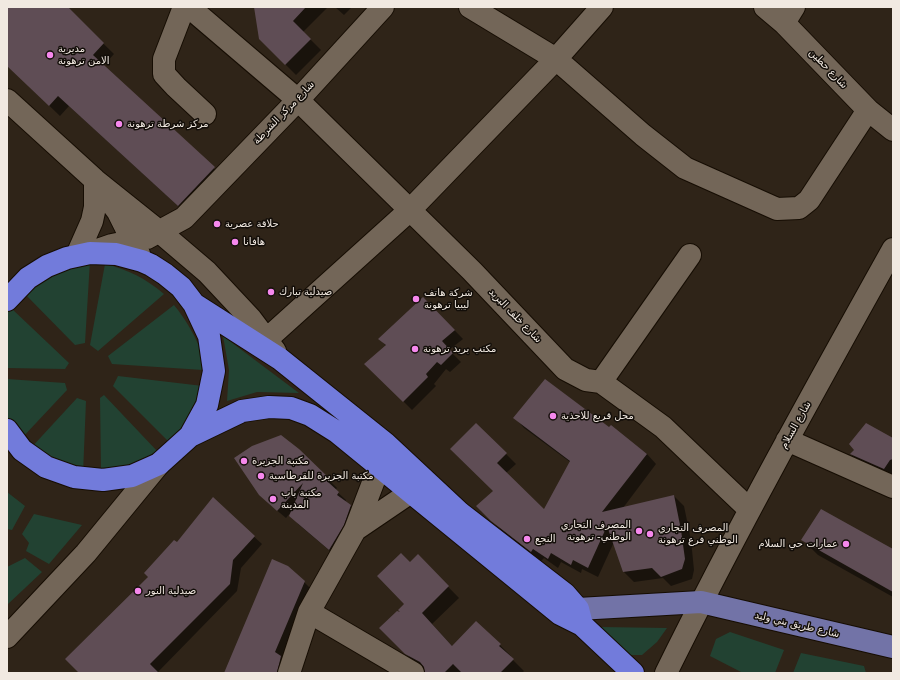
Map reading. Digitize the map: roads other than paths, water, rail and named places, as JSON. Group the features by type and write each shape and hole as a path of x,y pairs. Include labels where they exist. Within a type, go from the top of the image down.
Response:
{"highway":[{"path":"7,300 28,278 46,266 67,258 84,254 116,254 142,261 165,274 181,287 194,304 209,336 214,371 207,405 190,436"},
{"path":"7,286 28,278"},
{"path":"194,304 280,359 385,443 460,513 565,594 580,617 633,673"},
{"path":"7,430 14,446 46,467 74,477 103,480 132,476 159,464 190,436 242,411 269,407 291,408 310,415 337,432 560,614 580,617"}],"main road":[{"name":"شارع طريق بني وليد","path":"580,617 701,602 893,647"}],"street":[{"path":"184,7 164,59 164,74 205,114"},
{"name":"شارع مركز الشرطة","path":"84,254 112,245 147,238 184,218 298,100 383,7"},
{"path":"470,7 556,59 643,135 685,168 777,209 799,208 809,200 868,110"},
{"path":"267,339 410,210 556,59 602,7"},
{"name":"شارع حطين","path":"764,7 789,15 868,110 893,130"},
{"name":"شارع خلف البريد","path":"199,11 298,100 472,271 565,369 586,380 601,382 663,427 749,509"},
{"path":"7,100 95,180 160,232 212,278 251,319 267,339 280,359"},
{"path":"95,180 118,212 142,261"},
{"path":"84,254 92,221 95,180"},
{"path":"165,274 178,248 184,218"},
{"name":"شارع السلام","path":"666,673 749,509 893,249"},
{"path":"601,382 690,255"},
{"path":"787,440 893,487"},
{"path":"7,637 86,553 159,464"},
{"path":"289,673 310,612 355,530 379,467"},
{"path":"355,530 411,492"},
{"path":"310,612 413,673"}],"place":[{"name":"مديرية الامن ترهونة","path":"50,55"},
{"name":"مركز شرطة ترهونة","path":"119,124"},
{"name":"حلاقة عصرية","path":"217,224"},
{"name":"هافانا","path":"235,242"},
{"name":"صيدلية تبارك","path":"271,292"},
{"name":"شركة هاتف ليبيا ترهونة","path":"416,299"},
{"name":"مكتب بريد ترهونة","path":"415,349"},
{"name":"محل قربع للاحذية","path":"553,416"},
{"name":"مكتبة الجزيرة","path":"244,461"},
{"name":"مكتبة الجزيرة للقرطاسية","path":"261,476"},
{"name":"مكتبة باب المدينة","path":"273,499"},
{"name":"المصرف التجاري الوطني- ترهونة","path":"639,531"},
{"name":"المصرف التجاري الوطني فرع ترهونة","path":"650,534"},
{"name":"النجع","path":"527,539"},
{"name":"عمارات حي السلام","path":"846,544"},
{"name":"صيدلية النور","path":"138,591"}]}
